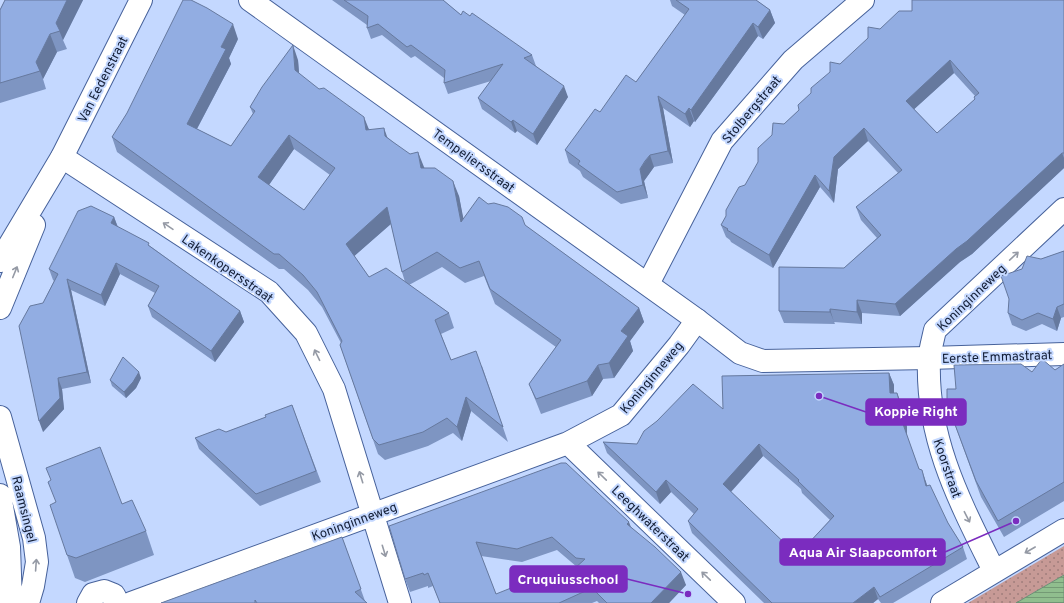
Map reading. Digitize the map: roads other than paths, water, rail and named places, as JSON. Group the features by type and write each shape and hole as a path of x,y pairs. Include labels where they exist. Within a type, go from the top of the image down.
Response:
{"street":[{"name":"Van Eedenstraat","path":"0,261 62,157 141,0"},
{"name":"Tempeliersstraat","path":"250,0 697,320"},
{"name":"Stolbergstraat","path":"648,284 722,142 793,60 863,0"},
{"name":"Van Eedenstraat","path":"0,308 62,157"},
{"name":"Lakenkopersstraat","path":"62,157 269,292 306,333 334,389 400,603"},
{"name":"Koninginneweg","path":"930,358 935,330 1064,209"},
{"name":"Koninginneweg","path":"131,603 568,443 620,415 679,345 697,320"},
{"path":"697,320 740,353 763,360 930,358"},
{"name":"Eerste Emmastraat","path":"930,358 1064,354"},
{"name":"Koorstraat","path":"930,358 930,381 937,439 958,500 994,571"},
{"name":"Raamsingel","path":"0,417 34,538 37,562 33,586 28,603"},
{"name":"Leeghwaterstraat","path":"568,443 734,603"},
{"name":"Raamsingel","path":"0,494 9,547 11,603"},
{"path":"942,603 1064,530"},
{"path":"88,603 93,594 104,590 114,595 118,603"}],"place":[{"name":"Koppie Right","path":"819,396"},
{"name":"Aqua Air Slaapcomfort","path":"1016,521"},
{"name":"Cruquiusschool","path":"688,594"}]}
